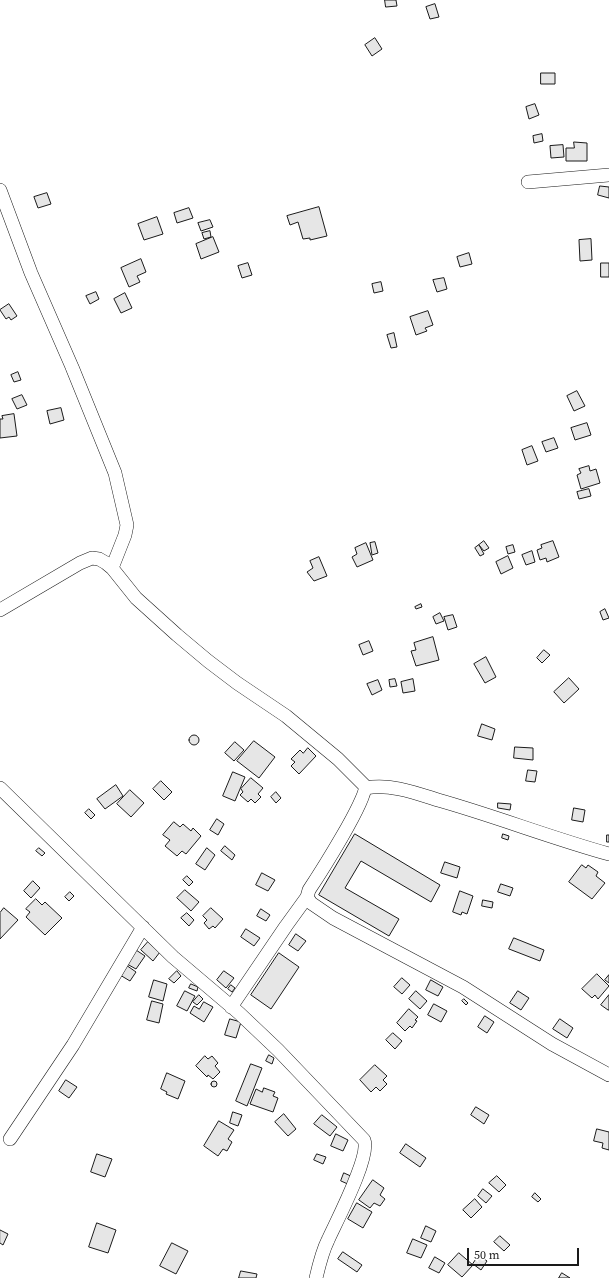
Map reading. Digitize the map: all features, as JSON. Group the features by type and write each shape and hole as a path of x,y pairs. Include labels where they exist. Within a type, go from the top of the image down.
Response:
{"street":[{"path":"528,182 609,175"},
{"path":"0,190 31,273 72,367 115,473 127,525 126,535 112,568"},
{"path":"0,610 87,560 92,558 99,559 112,568 136,598 208,662 286,716 338,759 360,780 366,788"},
{"path":"366,788 380,786 421,795 484,812 575,844 609,854"},
{"path":"0,788 173,957 278,1050 366,1144 359,1169 343,1208 327,1240 319,1263 316,1278"},
{"path":"231,1007 307,897 352,818 366,788"},
{"path":"307,897 311,903 333,918 463,987 552,1044 609,1075"},
{"path":"10,1139 73,1045 143,927"}],"building":[{"path":"385,0 396,0 397,6 386,7"},
{"path":"435,4 439,17 430,19 426,7"},
{"path":"375,38 382,49 372,56 365,45"},
{"path":"541,73 555,73 555,84 541,84"},
{"path":"535,104 539,115 529,119 526,107"},
{"path":"542,134 543,141 534,143 533,136"},
{"path":"574,142 587,143 587,161 566,161 566,148 574,148"},
{"path":"563,145 564,157 551,158 550,146"},
{"path":"600,186 609,187 609,198 598,195"},
{"path":"47,193 51,204 38,208 34,197"},
{"path":"319,207 327,236 310,240 310,238 303,239 298,222 290,225 287,216"},
{"path":"189,208 193,218 177,223 174,213"},
{"path":"157,217 163,234 144,240 138,224"},
{"path":"210,220 213,227 201,231 198,223"},
{"path":"210,231 211,237 204,239 202,233"},
{"path":"213,237 219,252 201,259 196,244"},
{"path":"591,239 592,260 580,261 579,240"},
{"path":"469,253 472,264 460,267 457,257"},
{"path":"141,259 146,272 137,276 140,282 129,287 121,268"},
{"path":"248,263 252,275 242,278 238,266"},
{"path":"601,263 609,263 609,277 601,277"},
{"path":"444,278 447,289 437,292 433,280"},
{"path":"381,282 383,291 374,293 372,284"},
{"path":"96,292 99,299 90,304 86,296"},
{"path":"125,293 132,308 121,313 114,299"},
{"path":"9,304 17,316 11,320 9,317 6,319 0,310"},
{"path":"428,311 433,325 425,328 427,331 416,335 410,317"},
{"path":"394,333 397,347 391,348 387,335"},
{"path":"18,372 21,380 14,382 11,375"},
{"path":"577,391 585,406 574,411 567,396"},
{"path":"22,395 27,405 17,409 12,399"},
{"path":"61,408 64,420 50,424 47,411"},
{"path":"14,414 17,436 0,438 0,419 3,419 2,416"},
{"path":"587,423 591,435 575,440 571,428"},
{"path":"554,438 558,448 546,452 542,442"},
{"path":"532,446 538,461 527,465 522,450"},
{"path":"589,466 590,471 596,469 600,483 581,489 577,475 581,473 579,469"},
{"path":"589,489 591,496 579,499 577,492"},
{"path":"484,541 489,548 484,551 479,545"},
{"path":"553,541 559,557 547,562 546,558 540,560 537,550 542,548 541,545"},
{"path":"375,542 378,553 372,555 370,543"},
{"path":"366,543 373,560 357,567 352,557 357,554 355,548"},
{"path":"479,545 484,554 480,556 475,548"},
{"path":"513,545 515,552 508,554 506,547"},
{"path":"532,551 535,562 526,565 522,555"},
{"path":"508,556 513,568 501,574 496,562"},
{"path":"319,557 327,576 314,581 307,572 313,568 310,561"},
{"path":"421,604 422,607 416,609 415,607"},
{"path":"605,609 609,618 603,620 600,612"},
{"path":"440,613 444,621 436,624 433,617"},
{"path":"453,615 457,627 448,630 444,617"},
{"path":"433,637 439,660 416,666 411,651 416,650 414,643"},
{"path":"369,641 373,651 363,655 359,645"},
{"path":"544,650 550,655 542,663 537,658"},
{"path":"486,657 496,677 485,683 474,664"},
{"path":"569,678 579,689 564,703 554,692"},
{"path":"395,679 397,686 390,687 389,680"},
{"path":"413,679 415,691 403,693 401,682"},
{"path":"378,680 382,690 372,695 367,684"},
{"path":"482,724 495,729 492,740 478,736"},
{"path":"194,735 199,740 194,745 189,740"},
{"path":"254,741 275,757 259,778 237,761"},
{"path":"235,742 244,750 234,761 225,753"},
{"path":"515,747 533,748 533,760 514,758"},
{"path":"308,748 316,756 299,774 291,766 295,762 291,759 300,750 303,753"},
{"path":"528,770 537,771 535,782 526,781"},
{"path":"233,772 245,777 235,801 223,796"},
{"path":"251,778 263,788 258,794 261,797 255,803 251,799 248,802 240,795 243,792 241,789"},
{"path":"161,781 172,792 164,800 153,789"},
{"path":"116,785 123,796 105,809 97,799"},
{"path":"130,790 144,803 131,817 117,804"},
{"path":"276,792 281,798 276,803 271,797"},
{"path":"498,803 511,804 510,810 498,808"},
{"path":"574,808 585,810 583,822 572,820"},
{"path":"89,809 95,815 91,819 85,813"},
{"path":"217,819 224,824 218,835 210,830"},
{"path":"174,822 180,827 183,824 191,831 193,828 201,836 186,854 182,851 177,856 165,846 170,840 163,835"},
{"path":"355,834 440,885 431,902 361,861 345,888 399,919 389,936 319,895"},
{"path":"503,834 509,836 508,840 502,838"},
{"path":"607,835 609,835 609,842 607,842"},
{"path":"225,846 235,855 232,860 221,851"},
{"path":"39,848 45,853 42,856 36,851"},
{"path":"207,848 215,855 205,870 196,864"},
{"path":"445,862 460,867 457,878 441,873"},
{"path":"582,865 586,868 588,865 598,872 596,876 605,883 592,899 569,882"},
{"path":"262,873 275,880 268,891 256,885"},
{"path":"187,876 193,882 189,886 183,880"},
{"path":"33,881 40,888 31,898 24,891"},
{"path":"501,884 513,888 510,896 498,892"},
{"path":"185,890 199,902 191,911 177,898"},
{"path":"460,891 473,896 467,914 462,912 461,915 453,912"},
{"path":"70,892 74,896 69,901 65,897"},
{"path":"36,899 42,905 45,902 62,918 45,935 26,917 30,912 26,909"},
{"path":"483,900 493,902 492,908 482,906"},
{"path":"4,908 18,920 0,939 0,913"},
{"path":"211,908 223,919 215,928 213,926 209,929 204,923 207,920 203,916"},
{"path":"261,909 270,915 266,921 257,916"},
{"path":"187,913 194,920 189,926 181,918"},
{"path":"246,929 260,938 254,946 241,937"},
{"path":"296,934 306,941 298,951 289,945"},
{"path":"514,938 544,950 540,961 509,949"},
{"path":"148,942 160,952 153,961 141,950"},
{"path":"136,950 145,956 136,969 127,964"},
{"path":"279,953 299,967 271,1009 251,995"},
{"path":"126,965 136,972 130,981 120,975"},
{"path":"177,971 181,976 174,983 169,979"},
{"path":"224,971 234,978 226,988 217,980"},
{"path":"597,974 609,986 598,999 595,995 592,998 582,989"},
{"path":"609,975 609,983 605,980"},
{"path":"402,978 410,985 402,994 394,987"},
{"path":"154,980 167,984 163,1001 149,997"},
{"path":"431,980 443,987 438,996 426,990"},
{"path":"191,984 198,987 197,991 189,988"},
{"path":"231,985 235,988 232,992 228,989"},
{"path":"185,991 195,996 187,1011 177,1006"},
{"path":"416,991 427,1001 420,1009 409,999"},
{"path":"518,991 529,998 521,1010 510,1003"},
{"path":"199,995 203,999 197,1005 193,1002"},
{"path":"609,995 609,1010 608,1010 601,1005"},
{"path":"464,999 468,1003 466,1005 462,1001"},
{"path":"152,1001 163,1004 159,1023 147,1020"},
{"path":"204,1002 213,1007 204,1022 190,1013 194,1006 199,1009"},
{"path":"434,1004 447,1011 441,1022 428,1015"},
{"path":"409,1009 418,1017 412,1028 410,1026 405,1031 397,1023"},
{"path":"485,1016 494,1022 487,1033 478,1027"},
{"path":"230,1019 241,1022 236,1038 225,1035"},
{"path":"560,1019 573,1028 567,1038 553,1029"},
{"path":"393,1033 402,1041 395,1049 386,1040"},
{"path":"269,1055 274,1058 272,1064 266,1061"},
{"path":"205,1056 208,1059 212,1056 218,1063 215,1066 220,1072 213,1079 208,1075 207,1077 196,1066"},
{"path":"251,1064 262,1068 247,1106 236,1101"},
{"path":"375,1065 387,1076 383,1080 387,1084 380,1091 376,1087 371,1092 360,1080"},
{"path":"167,1073 185,1081 178,1099 166,1094 167,1092 161,1089"},
{"path":"66,1080 77,1087 69,1098 59,1091"},
{"path":"214,1081 217,1084 214,1087 211,1084"},
{"path":"264,1088 275,1092 273,1096 278,1098 273,1112 250,1104 256,1089 262,1092"},
{"path":"476,1107 489,1115 484,1124 471,1115"},
{"path":"233,1112 242,1115 238,1126 230,1123"},
{"path":"284,1114 296,1129 288,1136 275,1122"},
{"path":"322,1115 337,1127 330,1136 314,1124"},
{"path":"219,1121 234,1130 228,1139 232,1142 227,1151 223,1149 218,1156 204,1146"},
{"path":"597,1129 609,1132 609,1150 602,1148 603,1143 594,1141"},
{"path":"336,1134 348,1140 343,1151 331,1146"},
{"path":"406,1144 426,1158 420,1167 400,1153"},
{"path":"97,1154 112,1159 105,1177 91,1172"},
{"path":"317,1154 326,1157 323,1164 314,1160"},
{"path":"344,1173 353,1177 350,1185 341,1181"},
{"path":"497,1176 506,1185 499,1192 489,1183"},
{"path":"373,1180 384,1188 380,1195 385,1199 380,1206 374,1203 370,1208 359,1200"},
{"path":"483,1189 492,1196 486,1203 478,1196"},
{"path":"535,1193 541,1199 538,1202 532,1197"},
{"path":"475,1199 482,1207 471,1218 463,1210"},
{"path":"357,1203 372,1212 363,1228 348,1219"},
{"path":"97,1223 116,1230 108,1253 89,1247"},
{"path":"426,1226 436,1231 431,1242 421,1238"},
{"path":"0,1230 8,1234 3,1245 0,1243"},
{"path":"500,1236 510,1245 504,1251 494,1242"},
{"path":"413,1239 427,1245 421,1258 407,1253"},
{"path":"172,1243 188,1251 176,1274 160,1266"},
{"path":"343,1252 362,1265 357,1272 338,1259"},
{"path":"459,1253 473,1265 462,1277 448,1265"},
{"path":"479,1255 487,1261 481,1270 473,1264"},
{"path":"435,1257 445,1263 439,1273 429,1268"},
{"path":"241,1271 257,1274 256,1278 239,1278"},
{"path":"562,1273 570,1278 559,1278"}]}
